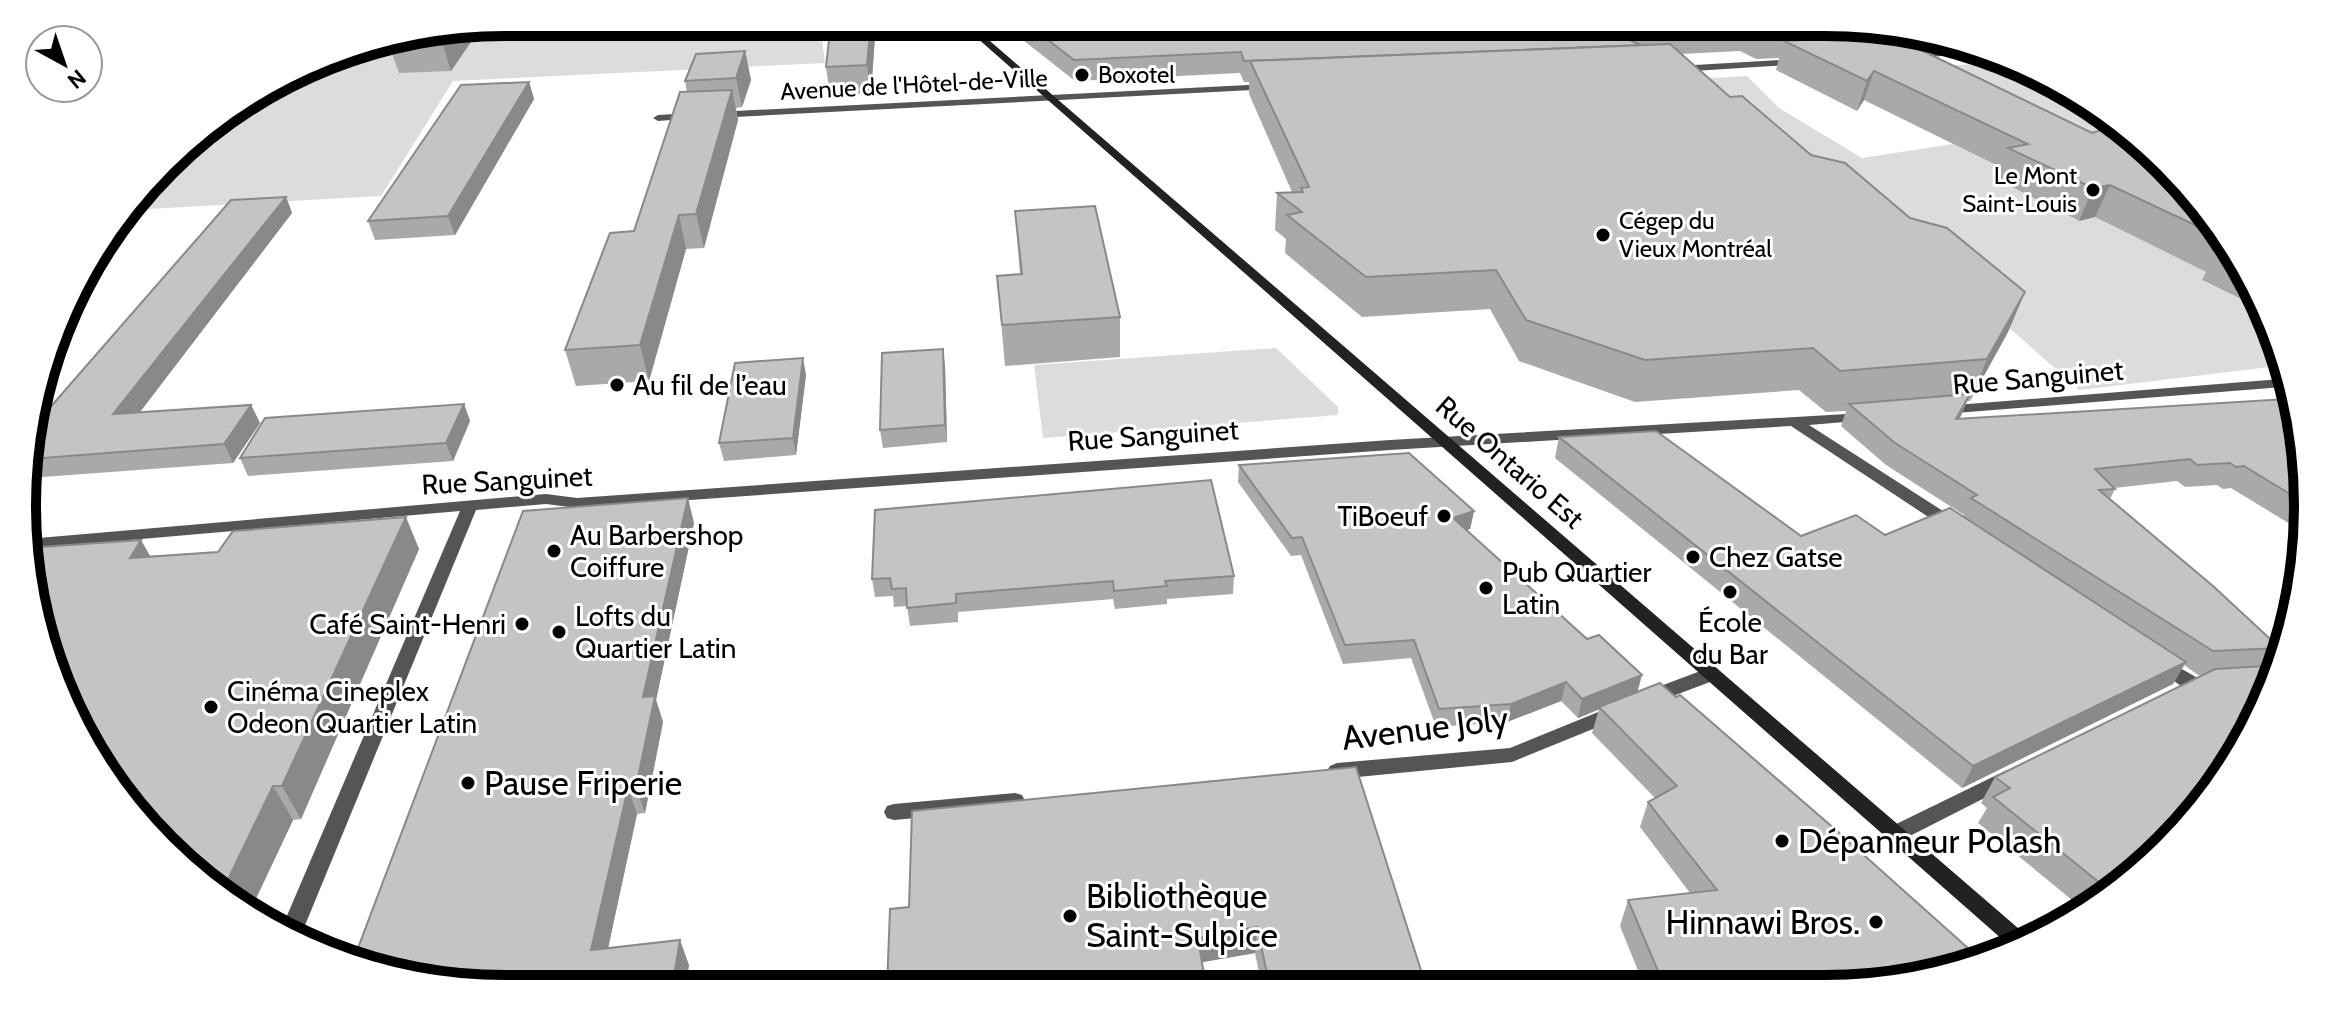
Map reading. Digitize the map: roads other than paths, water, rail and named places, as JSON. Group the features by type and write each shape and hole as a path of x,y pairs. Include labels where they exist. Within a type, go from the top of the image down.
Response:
{"main road":[{"name":"Rue Ontario Est","path":"979,36 2013,935"}],"street":[{"path":"1895,56 1949,53"},
{"path":"1663,70 1818,61"},
{"name":"Avenue de l'Hôtel-de-Ville","path":"658,118 1280,87"},
{"name":"Rue Sanguinet","path":"1928,412 2278,383"},
{"name":"Rue Sanguinet","path":"38,543 546,499 577,503 1443,441 1881,415"},
{"path":"1795,422 1972,538"},
{"path":"294,925 470,506"},
{"path":"2142,650 2202,684 2167,698"},
{"name":"Avenue Joly","path":"1322,773 1512,755 1711,674"},
{"path":"1895,834 2029,767"},
{"path":"894,812 1037,799"}],"place":[{"name":"Boxotel","path":"1082,75"},
{"name":"Le Mont Saint-Louis","path":"2093,190"},
{"name":"Cégep du Vieux Montréal","path":"1603,235"},
{"name":"Au fil de l’eau","path":"617,385"},
{"name":"TiBoeuf","path":"1444,516"},
{"name":"Au Barbershop Coiffure","path":"554,551"},
{"name":"Chez Gatse","path":"1693,557"},
{"name":"Pub Quartier Latin","path":"1486,588"},
{"name":"École du Bar","path":"1730,592"},
{"name":"Café Saint-Henri","path":"522,624"},
{"name":"Lofts du Quartier Latin","path":"559,632"},
{"name":"Cinéma Cineplex Odeon Quartier Latin","path":"211,707"},
{"name":"Pause Friperie","path":"468,783"},
{"name":"Dépanneur Polash","path":"1782,841"},
{"name":"Bibliothèque Saint-Sulpice","path":"1070,916"},
{"name":"Hinnawi Bros.","path":"1876,922"}]}
